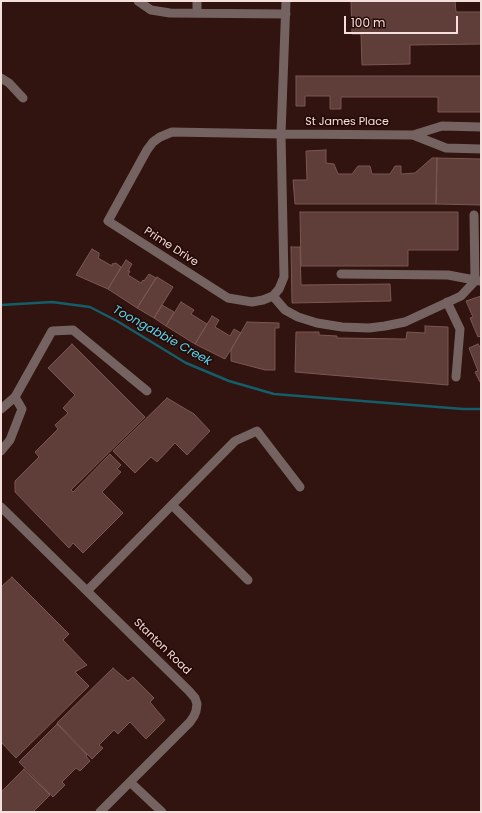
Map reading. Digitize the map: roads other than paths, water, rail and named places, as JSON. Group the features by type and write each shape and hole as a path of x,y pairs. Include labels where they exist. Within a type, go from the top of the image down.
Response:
{"street":[{"path":"138,1 151,10 161,12 286,14"},
{"path":"196,13 197,1"},
{"path":"286,1 281,134 284,278 279,289 273,296 285,310 298,317 317,323 342,327 362,328 386,326 405,322 461,296 478,281"},
{"path":"1,78 9,83 23,98"},
{"path":"413,135 442,126 481,126"},
{"name":"Prime Drive","path":"273,296 252,302 228,298 108,221 147,150 153,142 160,137 172,132 281,134"},
{"name":"St James Place","path":"281,134 413,135"},
{"path":"413,135 446,148 481,149"},
{"path":"474,215 478,281"},
{"path":"341,274 448,275 478,281"},
{"path":"447,302 460,329 456,377"},
{"path":"1,409 15,397 52,331 73,330 147,391"},
{"path":"1,451 10,440 22,409 15,397"},
{"path":"87,591 235,441 257,431 300,487"},
{"path":"172,505 248,580"},
{"name":"Stanton Road","path":"1,507 189,691 195,698 197,704 194,716 190,722 100,812"},
{"path":"130,782 162,812"}],"waterway":[{"name":"Toongabbie Creek","path":"1,305 52,302 90,307 117,321 186,363 229,381 274,394 463,409 481,409"}]}
